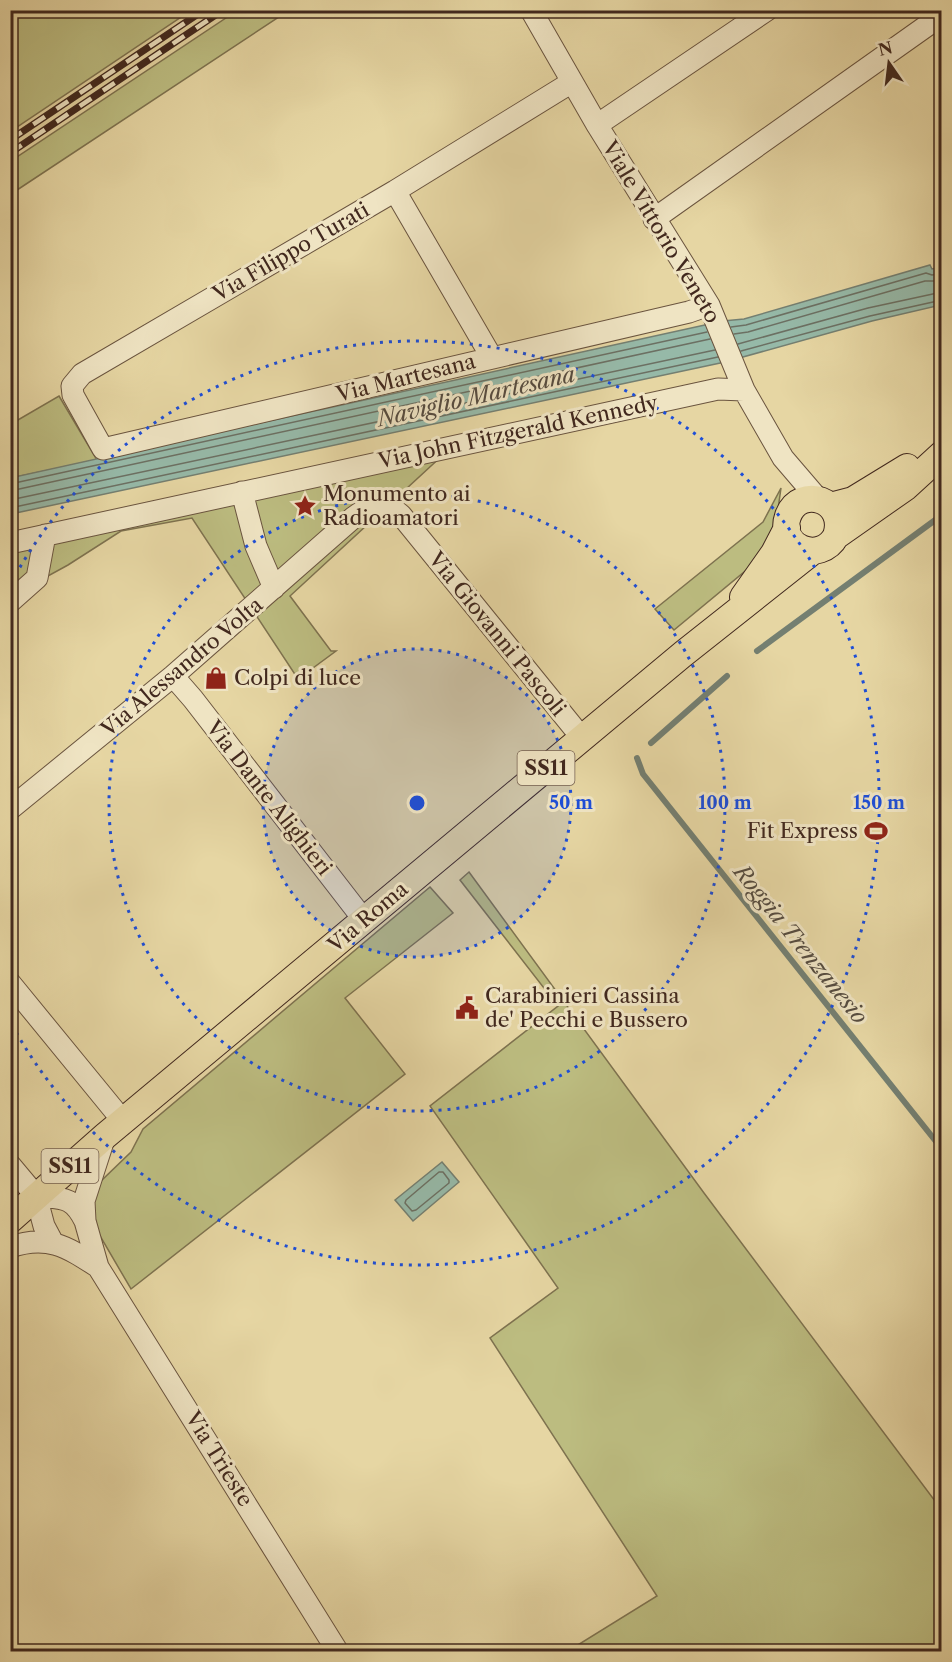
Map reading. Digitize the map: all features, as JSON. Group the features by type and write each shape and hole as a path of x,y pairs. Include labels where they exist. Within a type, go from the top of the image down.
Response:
{"main road":[{"path":"813,551 805,550 794,543 790,519 806,500 824,503 853,500 919,460 942,449"},
{"name":"Via Roma","path":"10,1220 114,1128 728,616 768,588 813,551 825,548 836,536 906,487 942,454"},
{"path":"824,503 838,520 836,536"},
{"name":"Via Roma","path":"728,616 769,561 790,519"}],"street":[{"name":"Viale Vittorio Veneto","path":"531,10 597,125 712,314 744,390 783,458 824,503"},
{"path":"597,125 767,10"},
{"path":"654,219 942,15"},
{"name":"Via Filippo Turati","path":"103,449 73,395 72,386 78,377 395,191 572,82"},
{"path":"395,191 492,358"},
{"name":"Via Martesana","path":"103,449 689,312 712,314"},
{"name":"Via John Fitzgerald Kennedy","path":"10,543 718,389 744,390"},
{"name":"Viale Vittorio Veneto","path":"783,458 792,487 790,519"},
{"name":"Via Alessandro Volta","path":"10,809 173,676 274,588 256,546 242,492"},
{"name":"Via Giovanni Pascoli","path":"274,588 361,512 372,506 389,505 401,516 582,738"},
{"path":"10,602 37,578 45,535"},
{"name":"Via Dante Alighieri","path":"173,676 364,920"},
{"path":"10,983 114,1128"},
{"name":"Via Trieste","path":"85,1221 86,1192 114,1128"},
{"path":"10,1165 36,1196 44,1226 53,1243"},
{"name":"Via Trieste","path":"36,1196 73,1203 78,1208 85,1221 98,1267 338,1652"},
{"name":"Via Trieste","path":"10,1246 34,1241 53,1243 66,1247 98,1267"}],"green space":[{"path":"11,10 190,10 190,11 11,131"},
{"path":"238,10 288,11 11,194 11,161"},
{"path":"59,396 97,460 11,478 11,424"},
{"path":"457,442 290,596 331,651 336,651 298,679 192,518 121,531 35,583 11,603 11,538"},
{"path":"781,488 775,530 767,553 674,630 655,609 763,522"},
{"path":"469,872 704,1193 941,1509 941,1651 568,1651 657,1596 490,1338 558,1288 430,1106 558,1006 460,880"},
{"path":"430,887 453,913 345,998 405,1074 131,1289 96,1229 92,1209 100,1182 131,1152 143,1129"}],"water":[{"name":"Naviglio Martesana","path":"930,265 932,269 941,267 941,305 872,321 725,362 11,514 10,478 723,321 744,319"},
{"path":"442,1162 459,1182 413,1221 395,1200"}],"waterway":[{"name":"Roggia Trenzanesio","path":"757,651 942,515"},
{"name":"Roggia Trenzanesio","path":"651,743 727,676"},
{"name":"Roggia Trenzanesio","path":"637,758 643,774 942,1149"}],"railway":[{"path":"10,140 204,10"},
{"path":"10,153 223,10"}],"place":[{"name":"Monumento ai Radioamatori","path":"305,506"},
{"name":"Colpi di luce","path":"216,678"},
{"name":"Fit Express","path":"876,831"},
{"name":"Carabinieri Cassina de' Pecchi e Bussero","path":"467,1008"}]}
